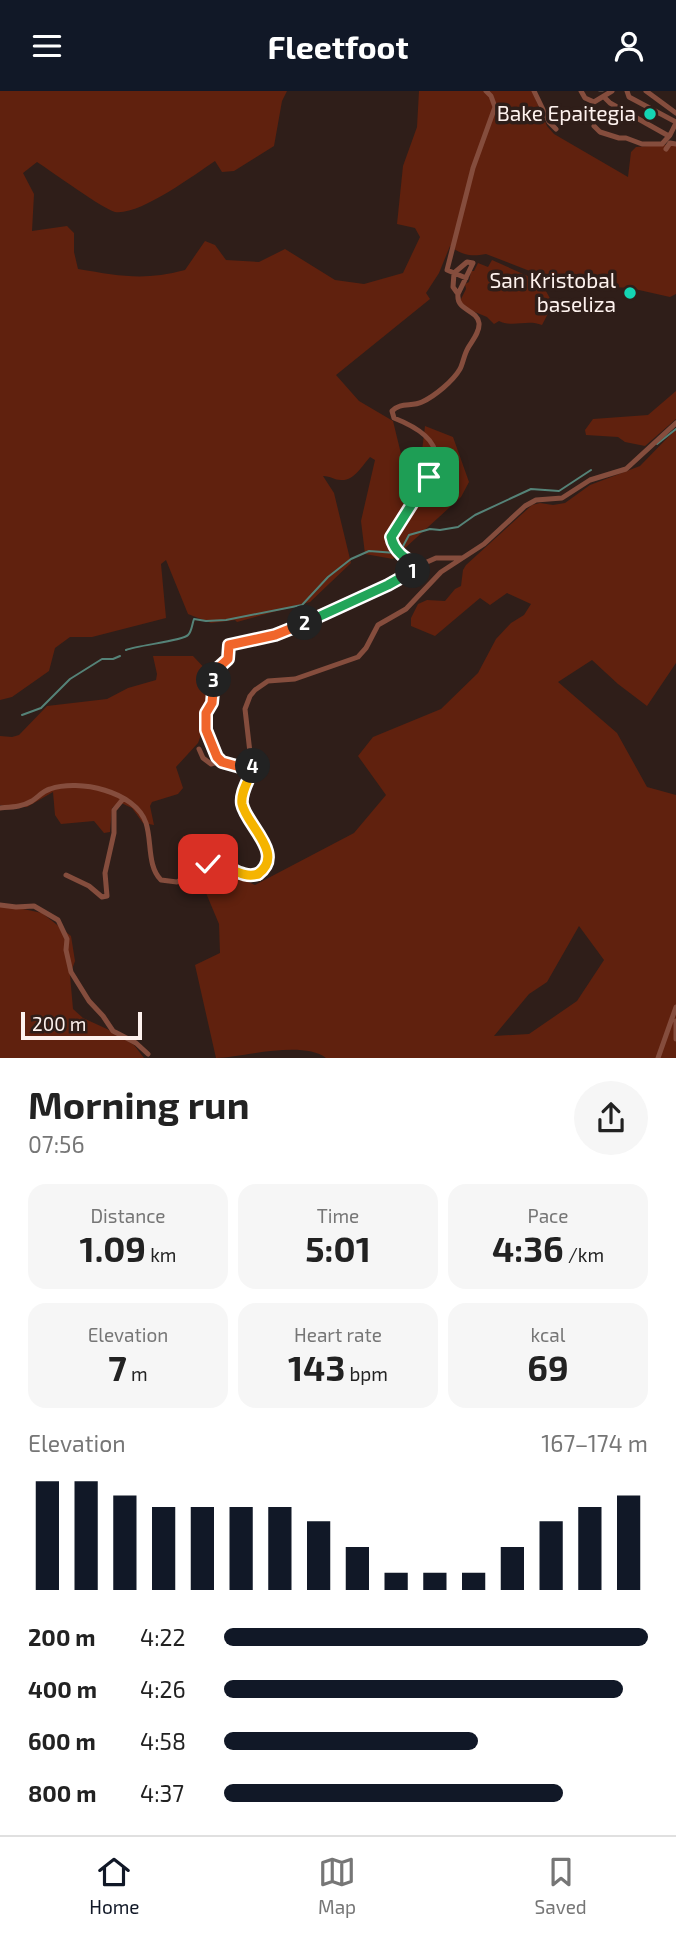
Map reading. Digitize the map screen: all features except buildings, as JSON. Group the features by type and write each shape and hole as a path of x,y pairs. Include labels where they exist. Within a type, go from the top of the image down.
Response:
{"street":[{"path":"466,278 447,270 473,168 495,107 486,91"},
{"path":"534,91 549,122 556,129"},
{"path":"581,91 585,98 591,101 612,91"},
{"path":"594,126 604,133 642,144 662,144 676,123 629,97 626,91"},
{"path":"646,91 676,111"},
{"path":"652,91 676,111"},
{"path":"604,97 610,103 670,135"},
{"path":"666,149 670,143 676,144"},
{"path":"418,566 399,552 391,537 425,484 436,455 422,433 409,423 394,418 392,411 399,405 423,402 458,372 478,331 479,323 476,318 460,306 457,299 473,263 462,264 454,273 453,287 458,294"},
{"path":"0,808 24,805 48,789 70,785 95,789 123,799 140,811 145,820 152,862 161,880 177,882 212,863 245,875 256,875 267,864 268,852 241,800 253,765 245,709 255,690 268,681 295,679 358,657 366,648 377,625 405,609 430,582 484,544 530,502 562,498 590,480 626,469 676,423"},
{"path":"253,765 233,766 222,761 206,730 206,713 212,703 216,671 228,659 229,645 285,632 441,557 462,558"},
{"path":"199,749 203,758 211,764 222,761"},
{"path":"66,876 89,886 102,897 107,896 105,873 115,831 114,810 123,799"},
{"path":"0,905 36,906 58,920 67,939 66,950 71,972 89,1001 113,1031 136,1043 148,1054"},
{"path":"658,1058 676,1007"},
{"path":"676,1021 676,1039"}],"shaded area":[{"path":"0,91 287,91 282,101 274,146 234,171 222,172 215,161 152,201 125,212 109,209 37,162 23,173 34,194 32,231 67,226 74,233 78,269 93,272 144,276 185,270 205,241 215,245 226,260 259,262 285,249 335,280 364,284 403,273 420,237 415,228 397,224 403,166 417,127 419,91 532,91 547,126 554,134 628,177 631,152 636,147 676,144 676,294 670,297 630,288 563,284 486,254 466,254 450,246 439,273 426,293 430,299 336,375 359,401 393,421 403,462 409,465 422,451 425,426 453,437 469,482 461,497 393,559 365,554 361,521 375,460 370,457 346,480 323,476 334,493 351,563 310,602 237,622 211,623 188,614 166,560 161,564 166,618 92,637 70,637 55,648 49,671 12,697 0,700"},
{"path":"492,260 541,282 553,304 542,325 499,321 494,324 460,301 471,271 474,271 478,263 488,267"},
{"path":"676,391 676,419 645,446 625,442 618,437 586,435 585,430 593,419 648,415"},
{"path":"676,429 676,663 647,706 592,660 558,682 617,733 647,787 676,795 676,1058 326,1058 303,1050 288,1050 216,1058 195,965 220,953 219,924 206,893 221,870 255,885 354,833 386,795 358,756 373,737 441,709 478,673 496,639 511,623 524,615 531,604 507,593 490,605 480,598 435,636 411,626 411,618 418,604 427,600 445,601 461,586 466,565 532,505 565,503 590,485 640,466","holes":["579,926 604,960 577,1001 529,1034 494,1036 529,994 547,982"]},
{"path":"153,656 193,656 211,675 209,698 198,743 176,767 183,788 178,794 152,802 150,806 154,825 143,823 132,808 119,802 112,808 110,832 104,833 94,821 61,824 55,815 53,792 27,807 0,805 0,736 19,735 47,706 107,699 128,688 156,680"},
{"path":"0,904 42,913 71,936 75,961 70,975 73,1009 83,1018 134,1045 144,1058 0,1058"}],"waterway":[{"path":"657,444 676,429"},
{"path":"401,550 409,535 430,529 458,527 475,515 531,489 559,491 591,470"},
{"path":"126,650 184,637 190,632 194,619 226,620 302,605 328,577 351,559 369,551 396,553"},
{"path":"22,715 41,708 70,679 102,659 120,656"}],"place":[{"name":"Bake Epaitegia","path":"650,114"},
{"name":"San Kristobal baseliza","path":"630,293"}],"route":[{"path":"208,864 218,863 250,876 260,873 267,864 266,847 241,800 253,765 240,767 222,762 217,757 206,730 206,713 212,703 216,671 227,662 229,645 285,632 411,573 418,566 399,552 391,537 429,477"}]}
